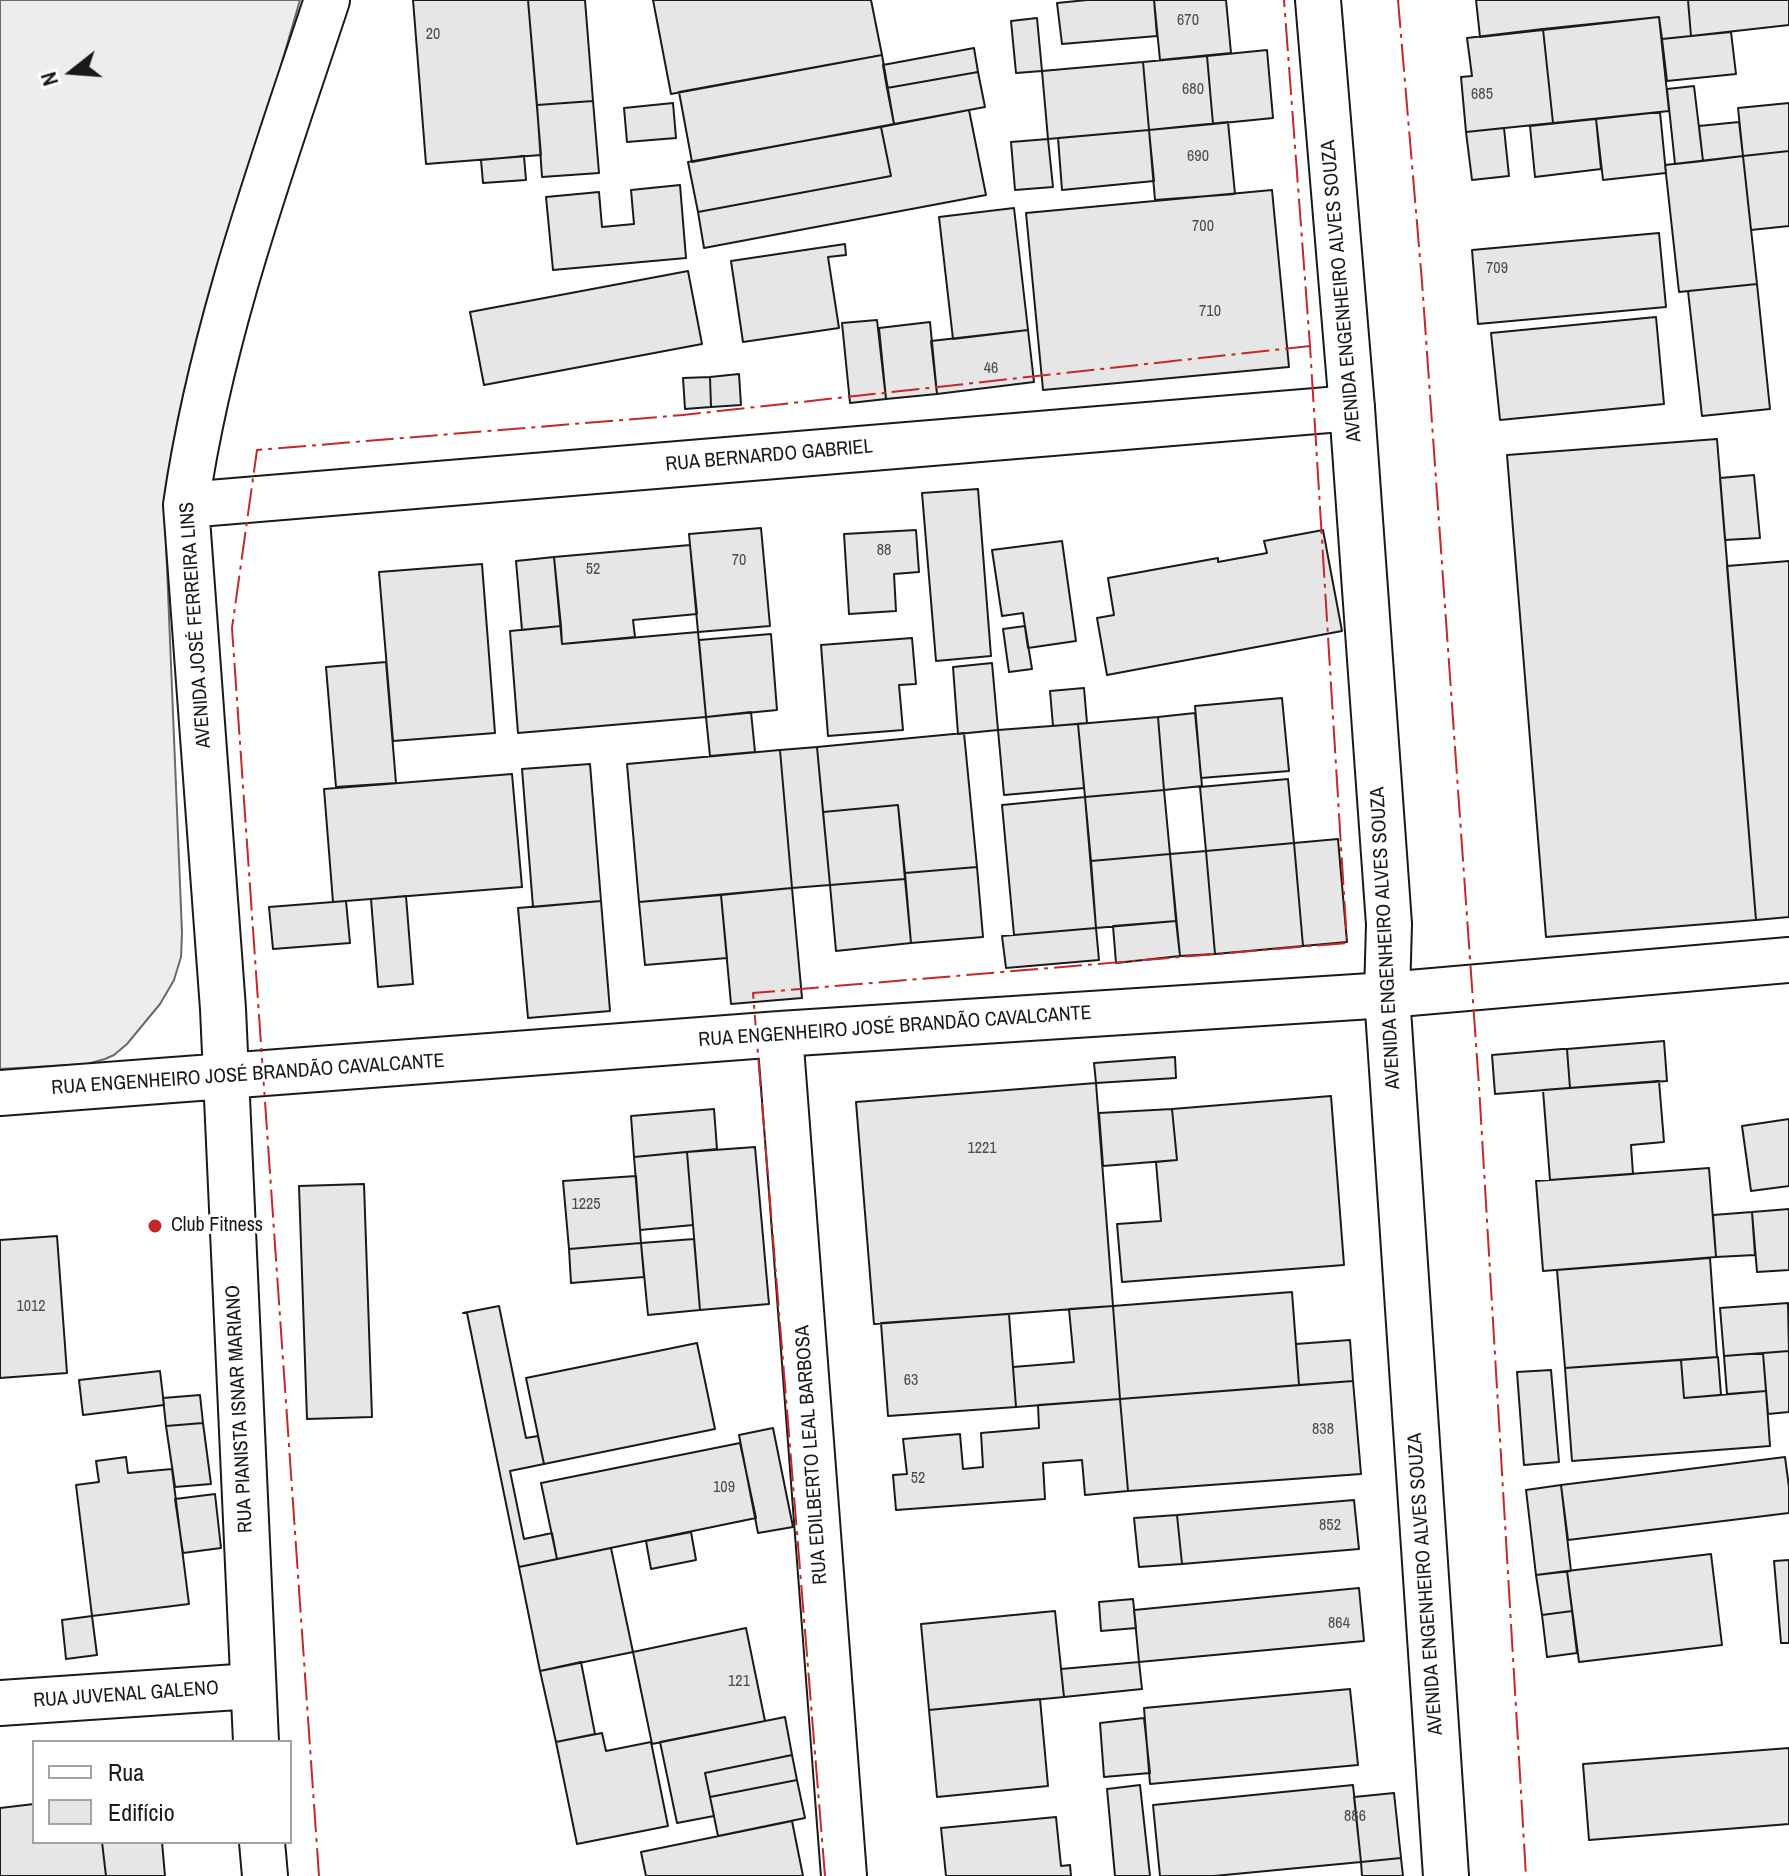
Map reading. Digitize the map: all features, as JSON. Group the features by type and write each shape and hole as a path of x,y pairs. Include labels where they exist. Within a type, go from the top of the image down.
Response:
{"street":[{"name":"AVENIDA JOSÉ FERREIRA LINS","path":"225,1077 221,981 186,505 193,453 236,279 327,0"},
{"name":"AVENIDA ENGENHEIRO ALVES SOUZA","path":"1318,0 1352,408 1389,924 1387,995 1446,1876"},
{"name":"RUA BERNARDO GABRIEL","path":"186,505 1352,408"},
{"name":"RUA ENGENHEIRO JOSÉ BRANDÃO CAVALCANTE","path":"0,1093 780,1034 1387,995 1789,960"},
{"name":"RUA EDILBERTO LEAL BARBOSA","path":"780,1034 844,1876"},
{"name":"RUA PIANISTA ISNAR MARIANO","path":"225,1077 256,1740"},
{"name":"RUA JUVENAL GALENO","path":"0,1703 252,1686"},
{"path":"262,1844 265,1876"}],"shaded area":[{"path":"0,0 300,0 209,314 169,471 165,518 181,957 174,980 160,1004 114,1055 87,1064 0,1069"}],"building":[{"path":"413,0 528,0 541,155 426,164"},
{"path":"528,0 585,0 593,101 537,105"},
{"path":"653,0 871,0 882,55 671,94"},
{"path":"1154,0 1157,36 1062,44 1057,3"},
{"path":"1154,0 1226,0 1231,53 1160,60"},
{"path":"1476,0 1688,0 1691,36 1662,39 1659,17 1480,37"},
{"path":"1688,0 1789,0 1789,25 1691,36"},
{"path":"1659,17 1669,111 1553,123 1543,29"},
{"path":"1037,18 1042,71 1016,73 1011,21"},
{"path":"1543,29 1553,123 1466,132 1461,77 1472,76 1467,38"},
{"path":"1731,32 1736,74 1667,81 1662,39"},
{"path":"974,48 978,72 887,88 883,65"},
{"path":"1267,50 1273,118 1213,124 1207,56"},
{"path":"882,55 894,124 692,162 679,92"},
{"path":"1207,56 1213,124 1149,130 1143,62"},
{"path":"1143,62 1149,130 1048,139 1042,71"},
{"path":"978,72 985,107 894,124 887,88"},
{"path":"1694,86 1703,161 1675,164 1667,89"},
{"path":"593,101 599,173 542,177 537,105"},
{"path":"673,103 676,138 627,142 624,108"},
{"path":"1789,103 1789,151 1743,156 1738,108"},
{"path":"969,110 986,195 704,248 698,212 891,176 881,127"},
{"path":"1660,112 1666,173 1603,180 1596,119"},
{"path":"1596,119 1601,169 1535,177 1530,126"},
{"path":"1228,122 1235,194 1155,200 1149,130"},
{"path":"1739,122 1743,156 1703,161 1699,126"},
{"path":"881,127 891,176 698,212 688,162"},
{"path":"1504,128 1509,176 1472,180 1466,132"},
{"path":"1149,130 1154,181 1062,190 1058,138"},
{"path":"1048,139 1053,187 1015,190 1011,142"},
{"path":"1789,151 1789,226 1751,230 1743,156"},
{"path":"524,156 526,180 483,183 481,160"},
{"path":"1743,156 1757,284 1679,292 1665,165"},
{"path":"680,185 686,258 553,270 546,197 599,192 602,227 634,224 631,190"},
{"path":"1272,190 1289,367 1043,390 1026,213"},
{"path":"1014,208 1028,330 953,339 939,217"},
{"path":"1659,233 1666,307 1478,324 1472,250"},
{"path":"845,244 846,255 828,257 839,328 743,342 731,261"},
{"path":"688,271 702,344 484,385 470,312"},
{"path":"1757,284 1770,409 1702,416 1688,291"},
{"path":"1656,317 1664,404 1500,420 1491,333"},
{"path":"877,320 886,399 850,403 842,323"},
{"path":"930,322 937,394 886,399 879,328"},
{"path":"1028,330 1034,382 937,394 931,341"},
{"path":"739,374 741,405 711,407 710,377"},
{"path":"710,377 711,407 685,409 683,378"},
{"path":"1717,439 1756,920 1546,937 1507,455"},
{"path":"1754,475 1760,538 1725,540 1720,478"},
{"path":"978,489 991,656 936,661 922,493"},
{"path":"761,528 770,626 698,632 689,534"},
{"path":"916,530 919,572 894,574 896,611 849,614 844,534"},
{"path":"1323,530 1342,631 1107,675 1097,618 1114,615 1108,578 1218,558 1218,562 1267,553 1264,541"},
{"path":"1062,541 1076,641 1028,648 1023,613 1002,616 992,550"},
{"path":"690,545 697,614 633,620 635,637 562,644 554,557"},
{"path":"554,557 561,626 522,630 516,561"},
{"path":"1789,561 1789,917 1756,920 1727,566"},
{"path":"482,564 495,733 393,741 379,572"},
{"path":"561,626 562,644 698,632 706,717 518,733 510,631"},
{"path":"1025,626 1032,669 1009,672 1003,629"},
{"path":"771,634 777,710 706,717 699,640"},
{"path":"912,638 916,684 899,685 903,730 828,736 821,645"},
{"path":"386,662 396,783 336,787 326,667"},
{"path":"992,663 998,730 958,734 953,667"},
{"path":"1084,688 1087,723 1053,726 1050,691"},
{"path":"1282,698 1289,771 1201,778 1195,706"},
{"path":"751,712 755,752 710,756 706,717"},
{"path":"1195,713 1202,786 1164,790 1158,717"},
{"path":"1158,717 1164,790 1085,797 1078,724"},
{"path":"1078,724 1084,788 1004,795 998,730"},
{"path":"964,733 977,867 905,873 898,805 823,812 817,747"},
{"path":"817,747 830,885 792,888 780,750"},
{"path":"780,750 792,888 639,902 627,764"},
{"path":"590,764 601,901 533,907 522,769"},
{"path":"512,774 522,887 333,902 324,789"},
{"path":"1288,779 1294,843 1206,851 1200,787"},
{"path":"1164,790 1170,854 1091,861 1085,797"},
{"path":"1085,797 1096,928 1014,935 1002,805"},
{"path":"898,805 905,879 830,885 823,812"},
{"path":"1338,839 1347,942 1303,946 1294,843"},
{"path":"1294,843 1303,946 1215,954 1206,851"},
{"path":"1206,851 1215,954 1180,956 1170,854"},
{"path":"1170,854 1176,921 1096,928 1091,861"},
{"path":"977,867 983,937 911,943 905,873"},
{"path":"905,879 911,943 836,951 830,885"},
{"path":"792,888 802,998 731,1004 721,895"},
{"path":"721,895 727,958 645,965 639,902"},
{"path":"406,896 413,984 378,987 371,899"},
{"path":"346,901 350,943 273,949 269,907"},
{"path":"601,901 610,1011 528,1018 518,908"},
{"path":"1176,921 1180,956 1116,963 1113,926"},
{"path":"1096,928 1099,960 1006,968 1002,936"},
{"path":"1664,1041 1667,1081 1570,1088 1567,1049"},
{"path":"1567,1049 1570,1088 1495,1094 1492,1055"},
{"path":"1175,1057 1176,1078 1096,1083 1094,1063"},
{"path":"1659,1081 1664,1142 1631,1145 1633,1174 1550,1180 1543,1090"},
{"path":"1096,1083 1113,1306 874,1324 856,1102"},
{"path":"1331,1096 1344,1265 1122,1282 1117,1224 1161,1221 1156,1162 1177,1160 1172,1109"},
{"path":"714,1109 717,1149 634,1157 631,1116"},
{"path":"1172,1109 1177,1160 1103,1166 1099,1113"},
{"path":"1789,1119 1789,1186 1751,1191 1742,1126"},
{"path":"755,1147 769,1304 700,1310 687,1152"},
{"path":"687,1152 693,1225 640,1230 634,1157"},
{"path":"1709,1168 1716,1257 1543,1271 1536,1181"},
{"path":"636,1176 641,1243 569,1249 563,1181"},
{"path":"364,1184 372,1417 307,1419 299,1186"},
{"path":"1789,1209 1789,1270 1757,1272 1752,1212"},
{"path":"1752,1212 1755,1255 1716,1257 1713,1215"},
{"path":"57,1236 67,1373 0,1378 0,1240"},
{"path":"694,1239 700,1310 648,1315 641,1243"},
{"path":"641,1243 644,1277 571,1283 569,1249"},
{"path":"1710,1258 1717,1357 1565,1368 1557,1270"},
{"path":"1292,1292 1299,1385 1120,1399 1113,1306"},
{"path":"1788,1303 1789,1351 1724,1356 1720,1308"},
{"path":"499,1306 526,1438 538,1436 544,1464 510,1471 524,1539 552,1533 557,1559 519,1567 467,1313 463,1313"},
{"path":"1113,1306 1120,1399 1016,1407 1013,1367 1074,1362 1069,1309"},
{"path":"1009,1314 1016,1407 888,1416 881,1323"},
{"path":"1350,1340 1353,1381 1299,1385 1296,1344"},
{"path":"697,1343 715,1429 544,1464 526,1378"},
{"path":"1789,1351 1789,1412 1768,1414 1763,1353"},
{"path":"1763,1353 1766,1391 1727,1394 1724,1356"},
{"path":"1718,1357 1721,1395 1684,1398 1681,1360"},
{"path":"1681,1360 1684,1398 1766,1391 1770,1446 1572,1461 1565,1368"},
{"path":"1551,1370 1559,1462 1524,1465 1517,1372"},
{"path":"160,1371 164,1405 83,1415 79,1380"},
{"path":"1353,1381 1361,1474 1128,1491 1120,1399"},
{"path":"200,1395 203,1423 166,1426 163,1398"},
{"path":"1120,1399 1128,1491 1085,1495 1082,1460 1043,1463 1045,1499 896,1510 893,1475 907,1474 903,1439 960,1434 963,1469 983,1467 981,1433 1039,1428 1038,1405"},
{"path":"203,1423 211,1484 175,1487 166,1426"},
{"path":"773,1428 793,1527 758,1533 739,1435"},
{"path":"740,1443 756,1518 557,1559 541,1483"},
{"path":"126,1457 128,1473 172,1469 189,1604 92,1616 76,1485 99,1482 96,1461"},
{"path":"1785,1457 1789,1513 1568,1540 1561,1485"},
{"path":"1561,1485 1571,1571 1536,1575 1526,1490"},
{"path":"215,1494 221,1548 183,1553 175,1499"},
{"path":"1354,1500 1359,1549 1182,1564 1177,1515"},
{"path":"1177,1515 1182,1564 1139,1567 1134,1518"},
{"path":"691,1532 696,1560 651,1569 646,1541"},
{"path":"611,1548 633,1652 540,1671 519,1567"},
{"path":"1711,1554 1722,1645 1579,1662 1567,1571"},
{"path":"1789,1560 1789,1643 1781,1643 1774,1561"},
{"path":"1567,1571 1572,1611 1542,1615 1536,1575"},
{"path":"1359,1588 1364,1641 1139,1662 1134,1610"},
{"path":"1133,1599 1136,1628 1101,1631 1099,1602"},
{"path":"1055,1611 1064,1697 929,1710 921,1624"},
{"path":"1572,1611 1577,1653 1547,1657 1542,1615"},
{"path":"92,1616 97,1655 66,1659 62,1620"},
{"path":"746,1628 765,1721 652,1744 633,1652"},
{"path":"581,1662 595,1734 556,1742 540,1671"},
{"path":"1139,1662 1142,1689 1064,1697 1061,1669"},
{"path":"1350,1689 1358,1765 1150,1784 1144,1708"},
{"path":"1040,1699 1048,1786 937,1797 929,1710"},
{"path":"785,1717 792,1755 705,1773 714,1816 677,1823 660,1742"},
{"path":"1144,1718 1150,1773 1104,1777 1100,1723"},
{"path":"602,1733 606,1751 651,1742 668,1826 577,1844 556,1742"},
{"path":"1789,1748 1789,1824 1589,1840 1583,1764"},
{"path":"792,1755 797,1780 710,1797 705,1773"},
{"path":"797,1780 805,1818 718,1836 710,1797"},
{"path":"1140,1785 1150,1876 1115,1876 1107,1789"},
{"path":"1353,1785 1361,1862 1214,1876 1160,1876 1153,1805"},
{"path":"1394,1793 1401,1858 1361,1862 1354,1797"},
{"path":"32,1804 32,1844 102,1844 106,1876 0,1876 0,1808"},
{"path":"1056,1817 1061,1866 1070,1865 1071,1876 946,1876 941,1828"},
{"path":"792,1821 803,1876 646,1876 641,1852"},
{"path":"102,1844 162,1844 165,1876 106,1876"},
{"path":"1401,1858 1403,1876 1362,1876 1361,1862"}],"power":[{"path":"825,1876 753,993 1347,943 1310,346 1284,0"},
{"path":"1398,0 1422,282 1479,1086 1526,1876"},
{"path":"319,1876 232,628 257,450 683,415 1310,346"}],"place":[{"name":"Club Fitness","path":"155,1226"}]}
